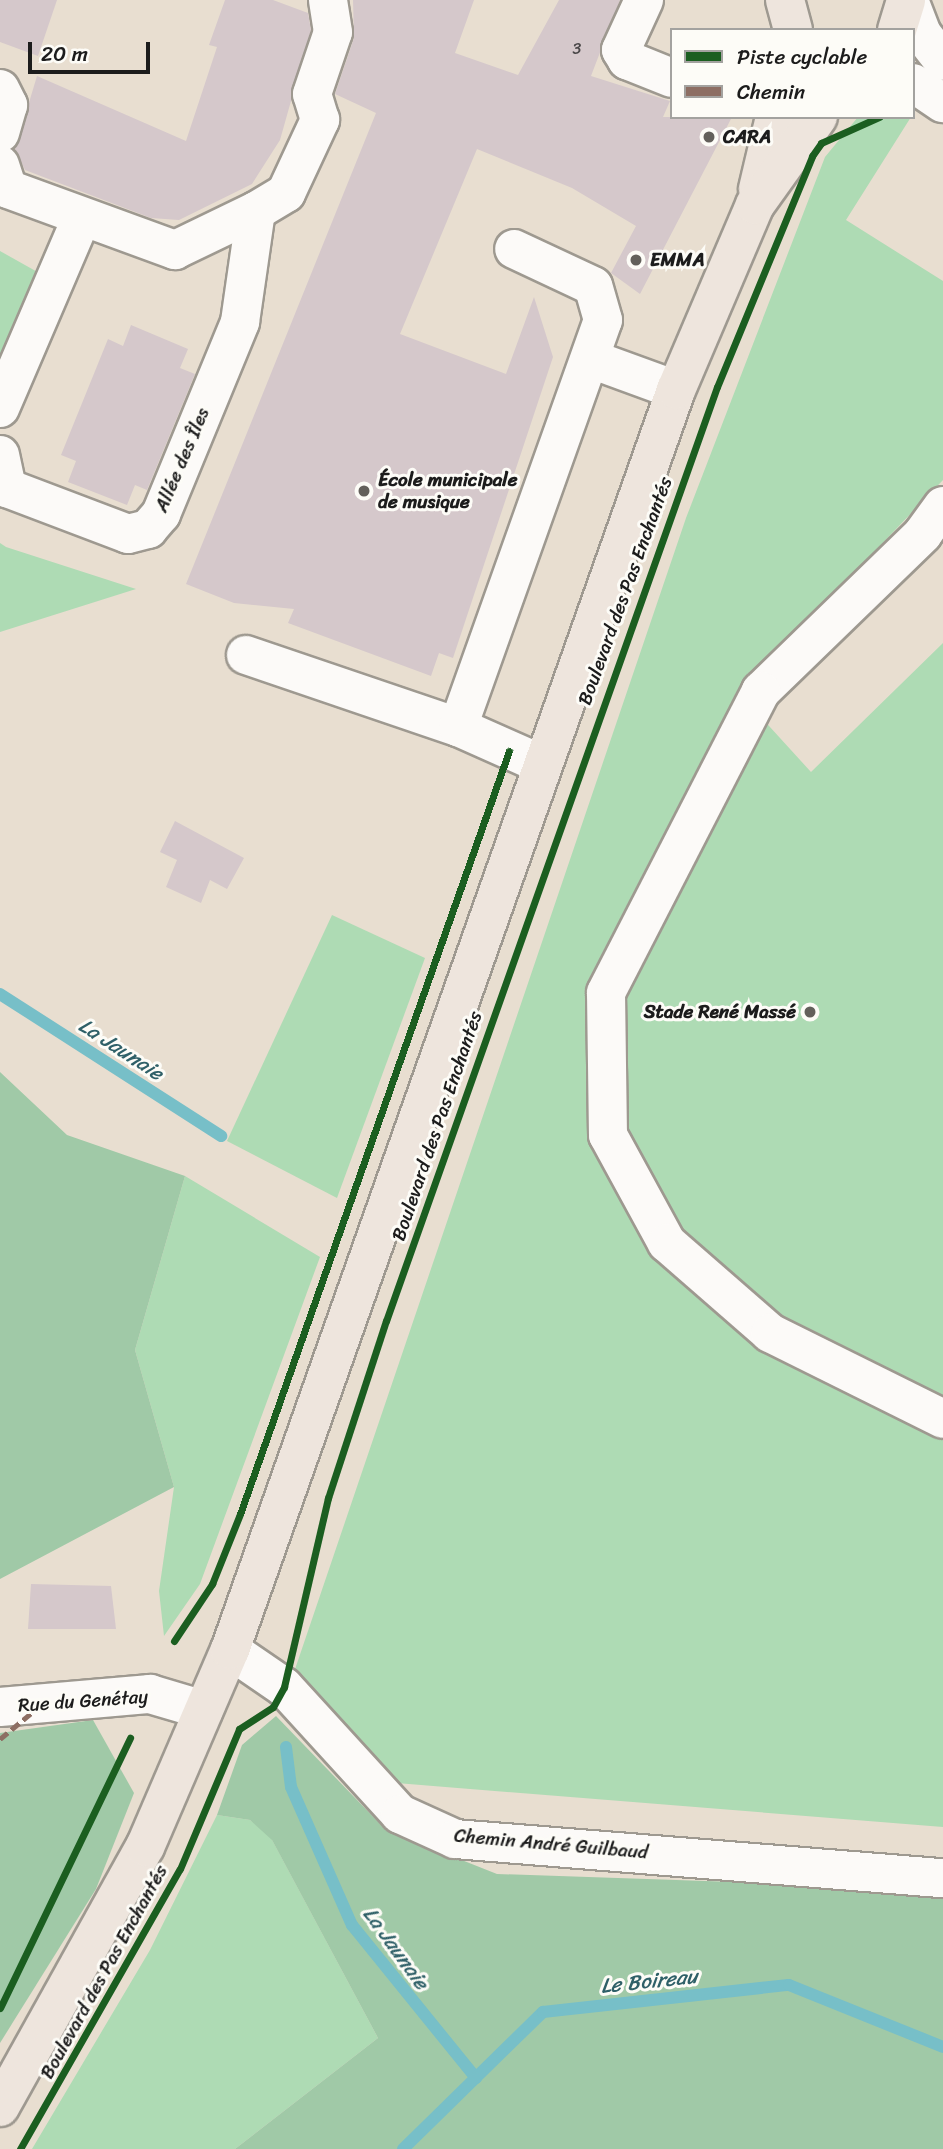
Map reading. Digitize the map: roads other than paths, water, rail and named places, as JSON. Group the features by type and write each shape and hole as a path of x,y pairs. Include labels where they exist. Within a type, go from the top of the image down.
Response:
{"main road":[{"path":"898,28 908,0"},
{"name":"Boulevard des Pas Enchantés","path":"0,2107 83,1969 230,1650 539,763 676,390 755,205 772,119"},
{"name":"Boulevard des Pas Enchantés","path":"755,205 817,119"}],"street":[{"path":"0,164 8,189 81,219 175,250 256,211 286,193 320,120 312,94 334,32 328,0"},
{"path":"644,0 621,50 627,60 670,77"},
{"path":"908,0 922,34 943,61"},
{"path":"915,84 943,103"},
{"path":"0,89 8,105 0,133"},
{"name":"Allée des Îles","path":"0,455 7,488 128,534 148,529 161,514 240,322 256,211"},
{"path":"0,408 81,219"},
{"path":"458,727 592,359 603,320 593,286 514,249"},
{"path":"592,359 676,390"},
{"path":"943,506 923,534 761,691 606,993 608,1135 667,1243 770,1333 943,1419"},
{"path":"246,655 458,727 539,763"},
{"name":"Chemin André Guilbaud","path":"230,1650 284,1686 400,1814 455,1839 943,1878"},
{"name":"Rue du Genétay","path":"0,1707 150,1694 204,1710"}],"waterway":[{"name":"La Jaunaie","path":"0,994 221,1136"},
{"name":"La Jaunaie","path":"286,1747 291,1787 352,1925 476,2078"},
{"name":"Le Boireau","path":"403,2149 543,2012 789,1985 943,2047"}],"place":[{"name":"CARA","path":"709,137"},
{"name":"EMMA","path":"636,260"},
{"name":"École municipale de musique","path":"364,491"},
{"name":"Stade René Massé","path":"810,1012"}]}
